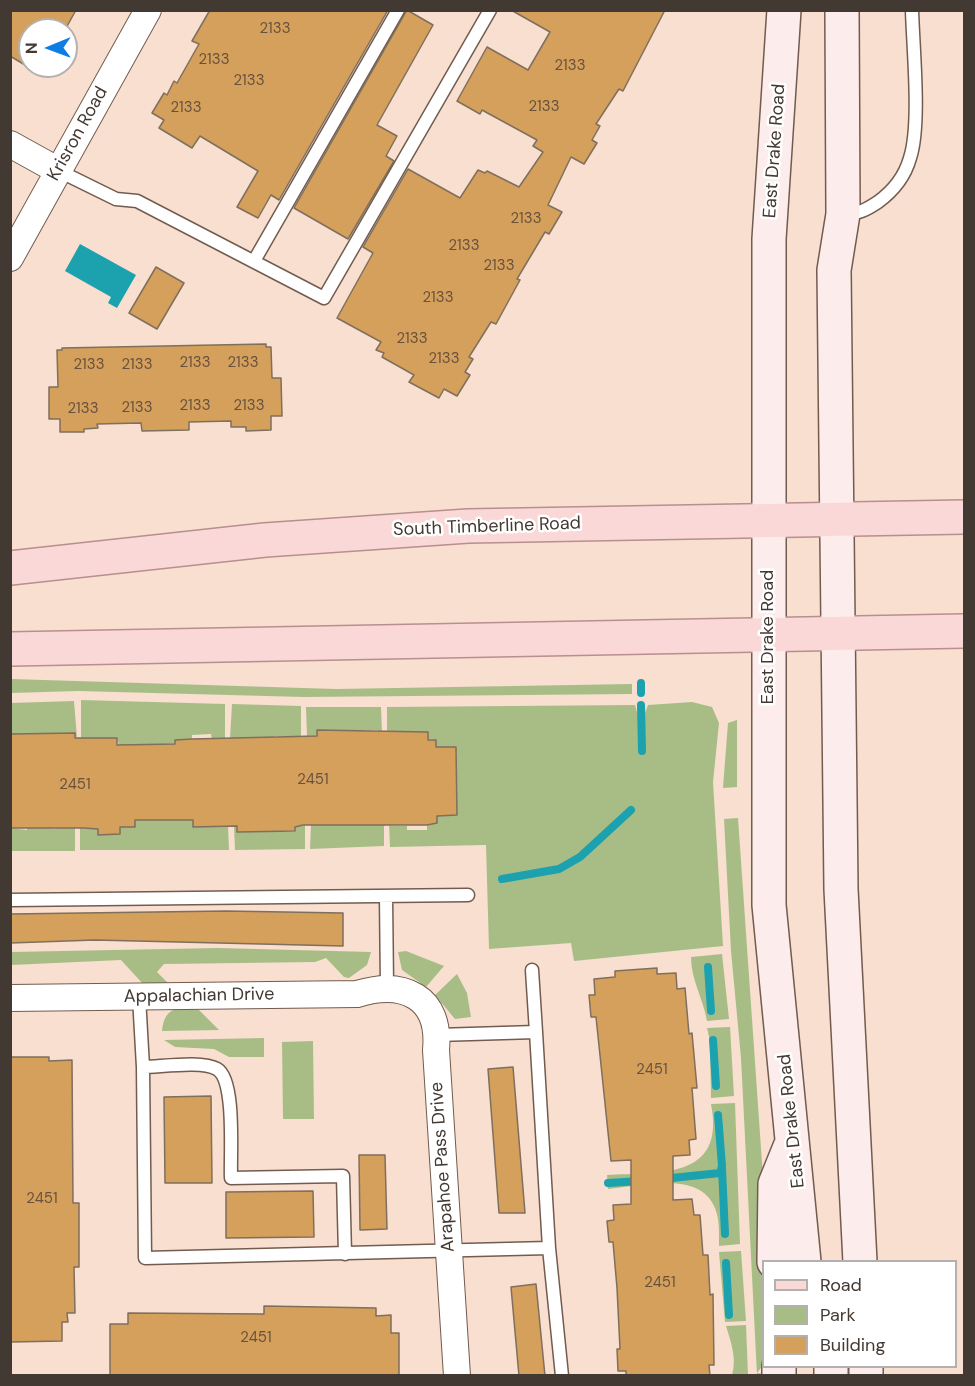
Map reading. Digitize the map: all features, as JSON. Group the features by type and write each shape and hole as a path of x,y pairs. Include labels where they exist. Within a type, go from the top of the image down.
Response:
{"main road":[{"name":"East Drake Road","path":"784,10 769,239 767,519 769,905 794,1140 804,1260"},
{"path":"842,10 843,214 834,270 837,632 843,946 860,1260"},
{"name":"South Timberline Road","path":"10,568 265,540 468,526 964,517"},
{"path":"10,649 964,631"},
{"path":"774,1260 775,1184 783,1159 794,1140"},
{"path":"794,1140 816,1221 821,1260"}],"street":[{"name":"Krisron Road","path":"10,258 148,10"},
{"path":"10,144 57,170"},
{"name":"Appalachian Drive","path":"10,998 357,994 387,987"},
{"name":"Arapahoe Pass Drive","path":"387,987 411,994 435,1017 457,1376"}],"lane":[{"path":"254,261 398,10"},
{"path":"57,170 116,199 137,201 324,298 490,10"},
{"path":"843,214 856,214 890,192 903,176 911,158 914,132 912,10"},
{"path":"10,900 468,895"},
{"path":"386,897 387,987"},
{"path":"532,970 549,1248 562,1376"},
{"path":"139,997 145,1258 549,1248"},
{"path":"437,1035 536,1032"},
{"path":"142,1067 206,1065 216,1068 224,1075 229,1096 231,1178 343,1176 345,1254"}],"green space":[{"path":"11,679 336,689 632,684 632,694 304,697 78,691 11,693"},
{"path":"81,700 225,704 225,739 212,739 211,734 192,735 193,827 228,826 229,850 80,850 80,826 84,826 84,829 98,829 98,834 120,834 120,827 135,826 135,806 117,738 81,738"},
{"path":"74,701 77,738 74,733 12,734 11,740 10,703"},
{"path":"692,702 712,707 719,723 713,782 723,946 574,961 571,943 489,949 486,845 390,847 389,822 391,826 407,826 407,830 427,830 427,824 437,823 437,816 457,815 456,747 436,747 436,740 387,733 387,707 635,705 638,716 639,751 645,751 644,716 648,705"},
{"path":"232,704 301,706 301,736 274,736 274,743 230,739"},
{"path":"306,707 381,707 382,733 378,730 354,730 353,735 339,735 338,730 318,730 317,736 307,736"},
{"path":"737,720 737,787 723,788 728,723"},
{"path":"738,818 763,1177 762,1367 757,1373 770,1375 757,1375 741,1058 731,951 724,819"},
{"path":"384,822 384,846 310,849 311,825"},
{"path":"52,824 52,829 75,826 75,851 11,851 10,828 27,830 27,825"},
{"path":"237,825 238,832 258,832 275,825 275,832 295,832 295,827 305,825 305,849 235,850 234,826"},
{"path":"218,948 371,952 367,965 349,978 344,977 326,958 315,962 164,964 157,972 169,984 143,984 121,960 11,965 10,952"},
{"path":"406,951 444,966 426,987 402,970 398,952"},
{"path":"722,954 729,1019 707,1021 693,973 691,957"},
{"path":"457,974 467,993 471,1017 455,1019 435,995"},
{"path":"180,1008 197,1008 219,1030 162,1031 166,1016"},
{"path":"730,1027 734,1096 711,1098 710,1041 707,1028"},
{"path":"264,1038 264,1057 229,1057 214,1049 175,1047 164,1040"},
{"path":"313,1041 314,1119 283,1119 282,1042"},
{"path":"735,1103 740,1244 719,1246 719,1224 713,1204 705,1194 694,1187 665,1183 608,1189 607,1175 667,1171 684,1167 698,1159 708,1147 713,1129 711,1104"},
{"path":"741,1251 746,1321 725,1322 719,1252"},
{"path":"746,1325 748,1375 732,1375 734,1357 726,1326"}],"water":[{"path":"80,244 136,275 117,308 108,303 111,297 65,271"}],"building":[{"path":"10,10 76,10 72,18 18,18 18,61 10,56"},
{"path":"210,10 388,10 279,200 271,195 258,218 237,207 258,171 200,136 192,148 159,128 164,120 152,113 164,93 167,95 174,81 177,83 199,44 192,41"},
{"path":"407,10 433,25 377,125 397,136 386,156 394,161 348,239 294,208"},
{"path":"511,10 665,10 623,91 619,89 596,124 600,126 592,140 597,143 584,164 571,157 548,205 562,212 549,234 545,232 517,279 520,280 496,324 491,322 469,357 473,359 465,372 470,375 457,396 444,389 439,398 409,382 414,375 382,357 384,353 376,350 381,342 337,318 373,253 363,247 408,169 460,198 478,170 485,173 487,171 519,187 543,152 533,146 537,140 482,110 480,114 457,101 487,47 528,70 550,32"},
{"path":"156,267 184,283 157,329 129,313"},
{"path":"266,344 266,347 271,347 272,378 281,378 282,416 271,416 271,430 246,431 246,427 231,427 231,421 189,422 189,430 142,431 141,423 97,424 98,428 84,429 84,432 60,432 60,419 49,419 49,387 58,387 57,350 62,350 62,348"},
{"path":"317,730 428,732 428,740 436,740 436,747 456,747 457,815 437,816 437,823 427,825 303,825 295,827 295,831 237,832 237,826 193,827 193,820 135,820 135,827 120,827 120,834 98,835 98,829 10,828 11,734 75,733 75,738 117,738 117,745 175,744 175,740 192,739 317,736"},
{"path":"226,911 343,913 343,946 95,940 10,943 10,914"},
{"path":"657,968 657,974 676,973 677,989 685,988 689,1034 692,1033 697,1088 692,1088 696,1139 689,1140 690,1155 673,1156 673,1200 692,1199 694,1215 700,1215 703,1255 708,1255 710,1295 713,1294 714,1365 709,1365 710,1376 626,1376 626,1371 618,1371 617,1349 620,1349 617,1288 613,1242 609,1242 607,1221 614,1220 613,1205 631,1204 631,1160 611,1161 596,1017 591,1017 589,995 595,995 594,979 615,977 615,971"},
{"path":"10,1057 49,1057 49,1061 72,1060 73,1203 79,1203 79,1267 74,1267 75,1313 67,1313 68,1322 62,1322 62,1341 10,1342"},
{"path":"513,1067 525,1213 499,1213 488,1069"},
{"path":"211,1096 212,1183 165,1183 164,1097"},
{"path":"359,1155 385,1155 387,1229 360,1230"},
{"path":"313,1191 314,1237 226,1238 226,1192"},
{"path":"536,1284 545,1376 519,1376 511,1287"},
{"path":"264,1306 376,1308 376,1316 391,1315 391,1333 399,1333 399,1376 110,1376 110,1324 128,1324 128,1313 264,1314"}],"waterway":[{"path":"641,683 641,693"},
{"path":"641,705 642,751"},
{"path":"502,879 559,869 580,857 631,810"},
{"path":"708,967 711,1011"},
{"path":"713,1040 716,1086"},
{"path":"662,1179 720,1173 722,1166 718,1115"},
{"path":"722,1169 725,1234"},
{"path":"608,1183 640,1181"},
{"path":"726,1263 729,1315"}]}
